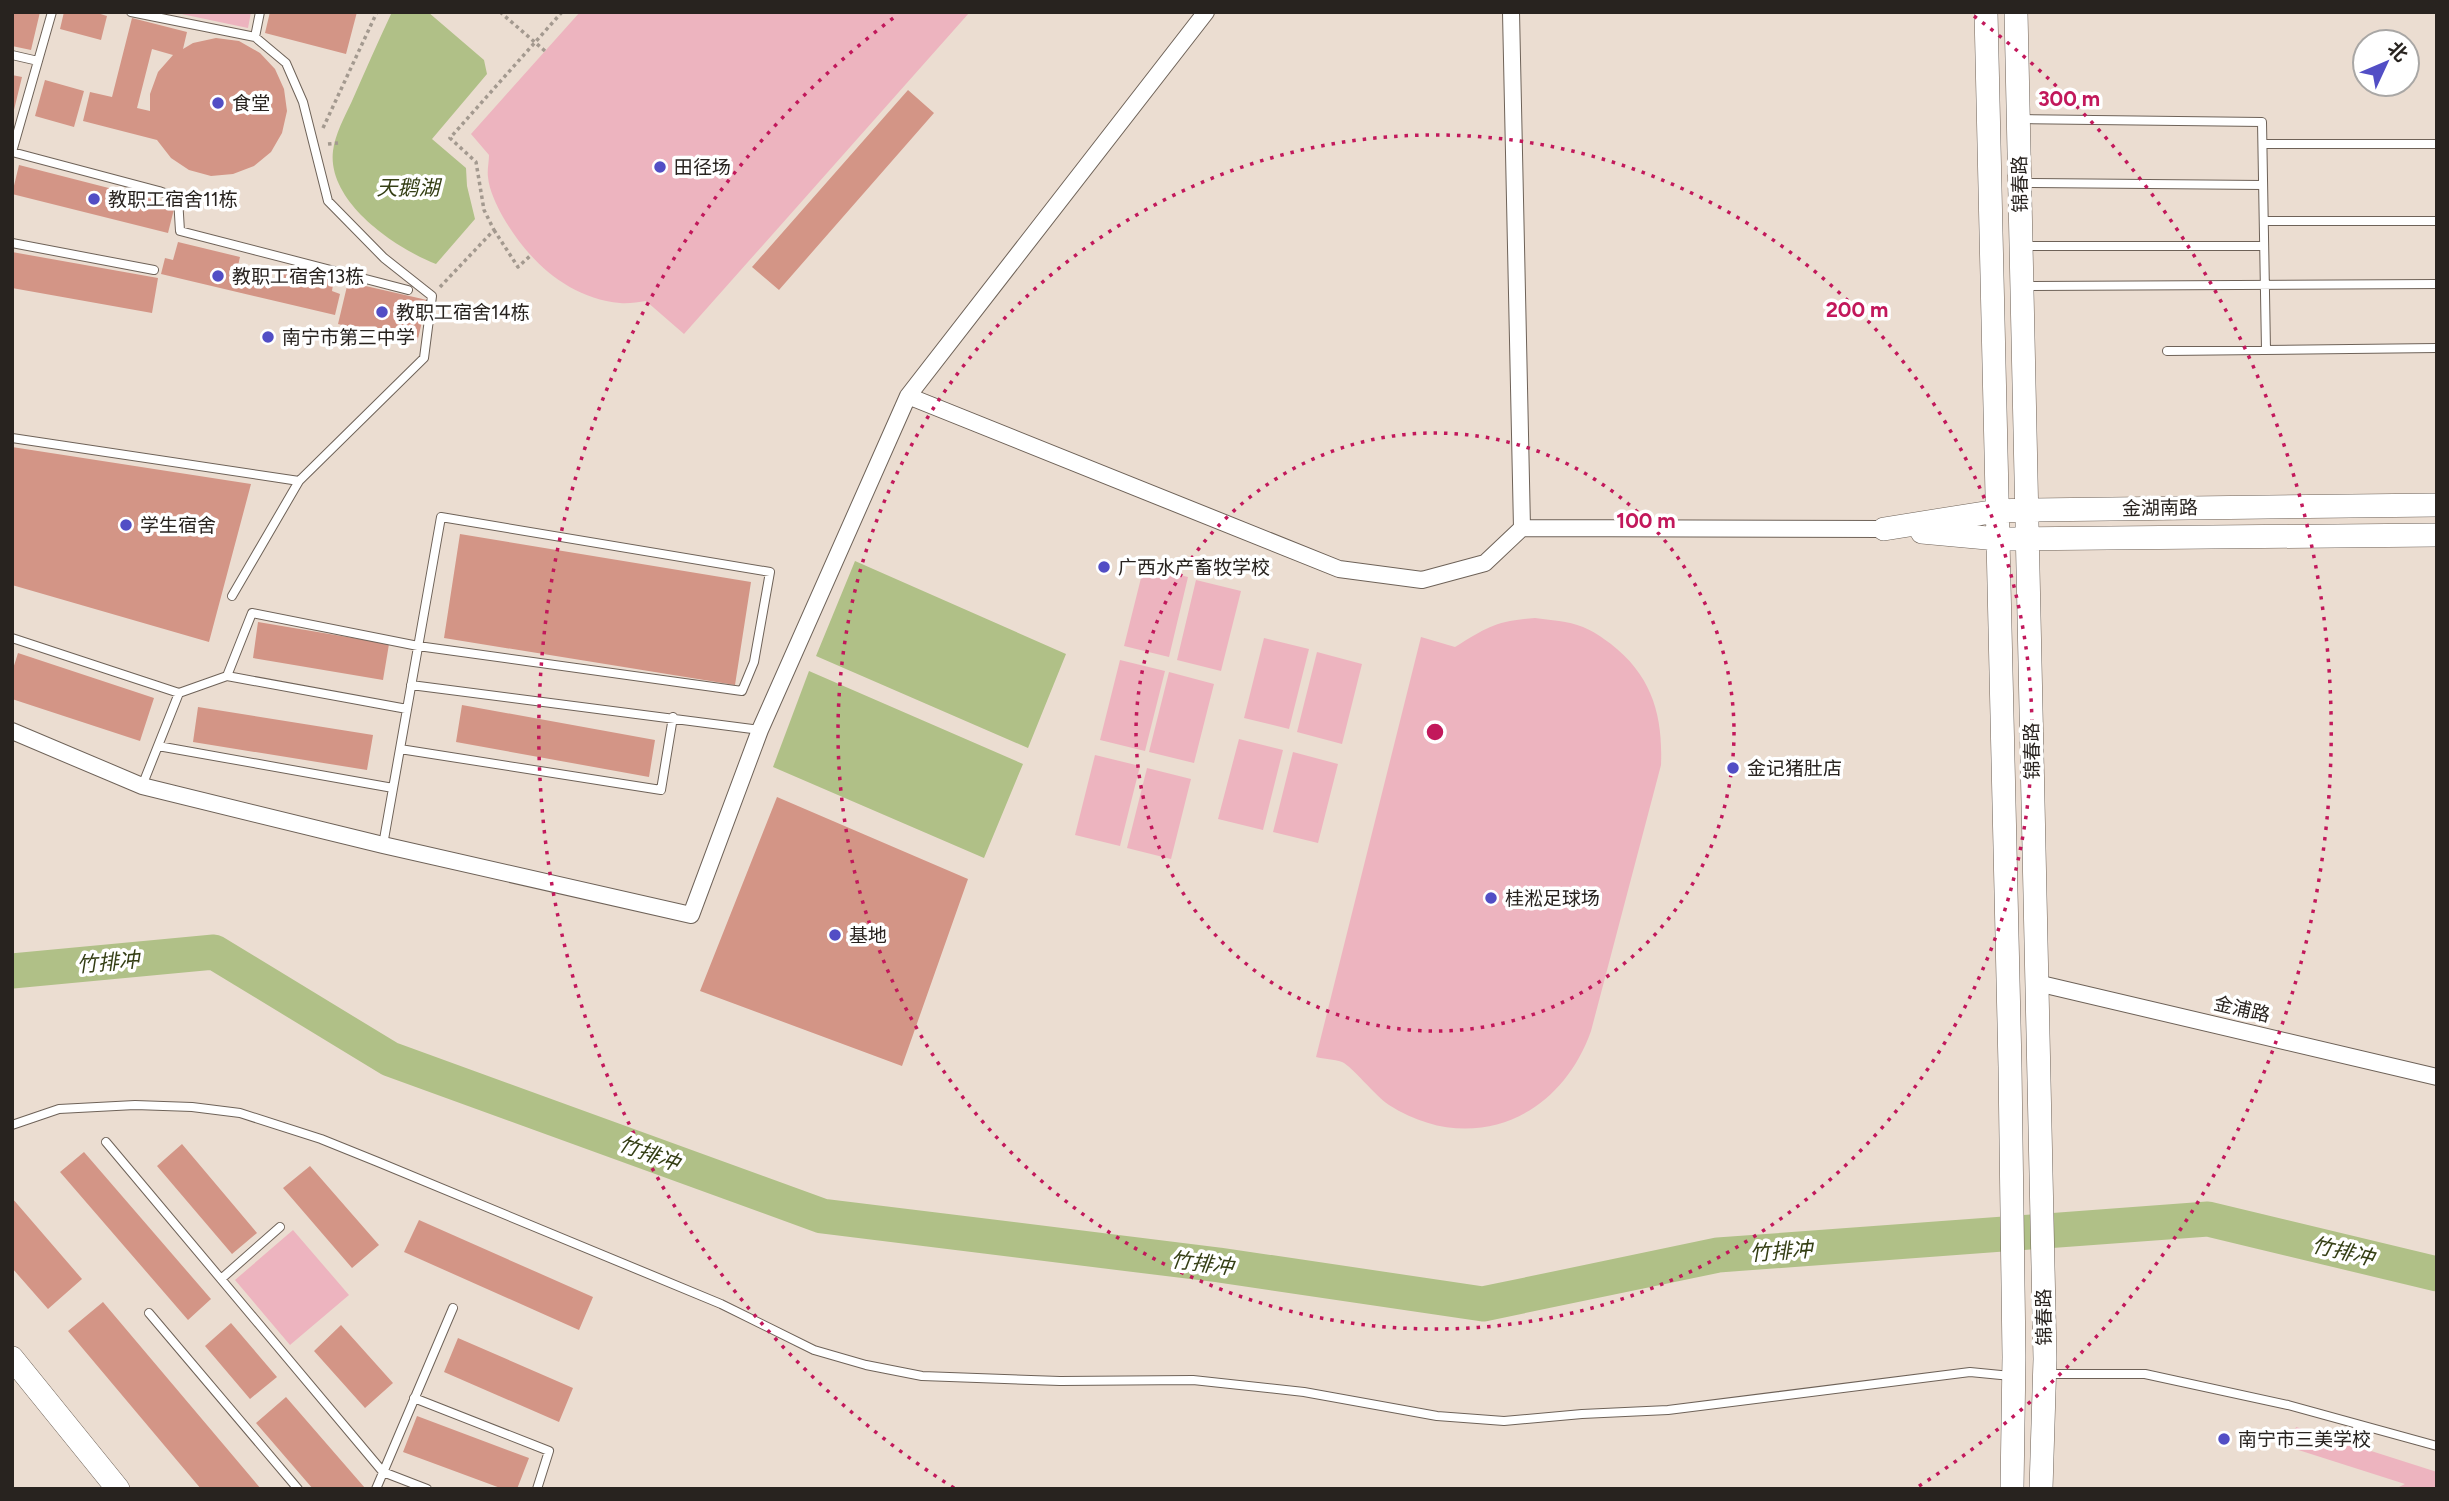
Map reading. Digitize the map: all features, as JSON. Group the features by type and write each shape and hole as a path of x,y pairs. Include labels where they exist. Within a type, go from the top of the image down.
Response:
{"main road":[{"name":"锦春路","path":"1986,12 2010,1067 2014,1367 2012,1489"},
{"name":"锦春路","path":"2016,12 2045,1367 2041,1489"},
{"name":"金湖南路","path":"1884,529 2026,510 2437,505"},
{"name":"金湖南路","path":"1884,529 1998,539 2437,535"},
{"path":"12,1358 118,1489"}],"street":[{"path":"12,731 142,786 383,845 691,915 760,730 908,396 1206,12"},
{"path":"908,396 1339,569 1422,580 1485,563 1522,528 1511,12"},
{"name":"金湖南路","path":"1522,528 1884,529"},
{"name":"金浦路","path":"2037,983 2437,1077"}],"lane":[{"path":"52,12 12,152 178,198 180,231 408,290"},
{"path":"131,12 255,37 286,63 303,102 328,201 384,258 432,296 424,358 299,481 232,596"},
{"path":"255,37 260,12"},
{"path":"12,55 38,61"},
{"path":"2018,119 2262,122 2266,350"},
{"path":"2263,144 2437,144"},
{"path":"2020,183 2263,185"},
{"path":"2264,221 2437,221"},
{"path":"12,243 154,270"},
{"path":"2021,246 2264,246"},
{"path":"2022,286 2437,284"},
{"path":"2167,351 2437,348"},
{"path":"12,438 299,481"},
{"path":"227,676 253,613 418,646 742,691 754,662 770,572 441,517 418,646 411,685 383,845"},
{"path":"12,638 179,693 227,676 407,709"},
{"path":"411,685 760,730"},
{"path":"142,786 179,693"},
{"path":"400,750 661,790 673,717"},
{"path":"158,746 393,788"},
{"path":"12,1125 59,1110 135,1105 240,1112 321,1139 391,1167 721,1304 814,1350 866,1365 922,1376 1060,1381 1193,1380 1304,1392 1437,1416 1504,1421 1668,1410 2014,1367"},
{"path":"106,1142 383,1472 427,1489"},
{"path":"221,1279 280,1227"},
{"path":"376,1489 453,1308"},
{"path":"149,1313 298,1489"},
{"path":"2045,1367 2145,1374 2288,1405 2437,1446"},
{"path":"414,1398 549,1451 537,1489"}],"path":[{"path":"315,145 377,12"},
{"path":"500,12 545,51"},
{"path":"530,256 518,267 484,210 476,162 450,138 562,12"},
{"path":"432,296 494,230"}],"shaded area":[{"path":"172,12 251,12 248,28"},
{"name":"田径场","path":"580,12 969,13 684,334 646,301 620,303 601,300 566,285 537,262 524,248 501,213 489,182 489,155 471,134"},
{"path":"1144,566 1188,577 1169,657 1124,646"},
{"path":"1196,580 1241,591 1221,671 1177,660"},
{"name":"桂淞足球场","path":"1535,618 1583,627 1625,656 1645,683 1657,713 1661,765 1591,1031 1577,1062 1558,1087 1535,1107 1509,1120 1481,1128 1451,1128 1420,1120 1389,1105 1346,1065 1316,1057 1421,637 1455,647 1492,626"},
{"path":"1264,638 1309,649 1289,729 1244,718"},
{"path":"1317,652 1362,664 1342,744 1297,732"},
{"path":"1120,660 1165,671 1145,751 1100,740"},
{"path":"1169,672 1214,684 1194,763 1149,752"},
{"path":"1239,739 1283,750 1263,830 1218,819"},
{"path":"1293,752 1338,764 1318,843 1273,832"},
{"path":"1095,755 1140,766 1120,846 1075,835"},
{"path":"1147,768 1191,779 1171,859 1127,848"},
{"path":"293,1230 349,1295 290,1345 235,1280"},
{"path":"2296,1427 2437,1472 2437,1489 2395,1489 2405,1484 2289,1447"}],"water":[{"name":"天鹅湖","path":"392,12 428,12 484,60 487,74 432,139 466,168 467,186 475,219 436,264 402,247 367,221 341,188 334,170 333,151 338,132"},
{"path":"855,561 1066,654 1028,748 816,656"},
{"path":"809,671 1023,764 984,858 773,767"}],"building":[{"path":"12,12 40,12 31,50 12,46"},
{"path":"64,12 94,12 107,16 101,40 60,29"},
{"path":"270,12 357,12 346,54 265,33"},
{"name":"食堂","path":"132,18 187,32 183,49 193,43 216,38 239,41 260,53 275,69 284,89 287,111 282,133 271,152 254,166 233,174 211,176 189,170 171,158 157,140 83,121 90,92 112,97","holes":["152,49 173,55 158,72 150,94 150,111 137,108"]},
{"path":"12,75 22,77 13,114 12,114"},
{"path":"45,80 84,91 74,127 35,116"},
{"path":"908,90 934,113 779,290 752,267"},
{"name":"教职工宿舍11栋","path":"19,165 175,205 168,233 12,194"},
{"name":"教职工宿舍13栋","path":"178,242 240,257 237,270 275,279 279,266 334,279 332,291 340,294 335,315 161,274 165,258 173,260"},
{"path":"12,252 158,278 152,313 12,288"},
{"name":"教职工宿舍14栋","path":"348,282 427,300 417,343 338,324"},
{"name":"学生宿舍","path":"12,447 251,484 209,642 12,585"},
{"path":"460,534 751,582 735,685 444,638"},
{"path":"258,622 389,644 383,680 253,658"},
{"path":"18,653 154,698 140,741 12,699 12,672"},
{"path":"462,705 655,740 649,777 456,742"},
{"path":"198,707 373,735 367,770 193,742"},
{"name":"基地","path":"777,797 968,879 902,1066 700,991"},
{"path":"182,1144 257,1233 232,1254 157,1166"},
{"path":"84,1152 211,1299 188,1320 60,1172"},
{"path":"310,1166 379,1245 352,1268 283,1188"},
{"path":"12,1198 82,1279 48,1309 12,1268"},
{"path":"419,1220 593,1297 579,1330 404,1252"},
{"path":"103,1302 261,1489 201,1489 68,1331"},
{"path":"231,1323 277,1377 250,1399 205,1346"},
{"path":"341,1325 393,1383 365,1408 314,1351"},
{"path":"458,1338 573,1388 559,1422 444,1372"},
{"path":"286,1397 365,1488 313,1489 256,1423"},
{"path":"417,1416 529,1458 517,1489 503,1489 403,1452"}],"waterway":[{"name":"竹排冲","path":"12,971 214,952 390,1059 822,1216 1219,1265 1483,1304 1718,1255 2208,1219 2437,1274"}],"place":[{"name":"食堂","path":"218,103"},
{"name":"田径场","path":"660,167"},
{"name":"教职工宿舍11栋","path":"94,199"},
{"name":"教职工宿舍13栋","path":"218,276"},
{"name":"教职工宿舍14栋","path":"382,312"},
{"name":"南宁市第三中学","path":"268,337"},
{"name":"学生宿舍","path":"126,525"},
{"name":"广西水产畜牧学校","path":"1104,567"},
{"name":"金记猪肚店","path":"1733,768"},
{"name":"桂淞足球场","path":"1491,898"},
{"name":"基地","path":"835,935"},
{"name":"南宁市三美学校","path":"2224,1439"}]}
